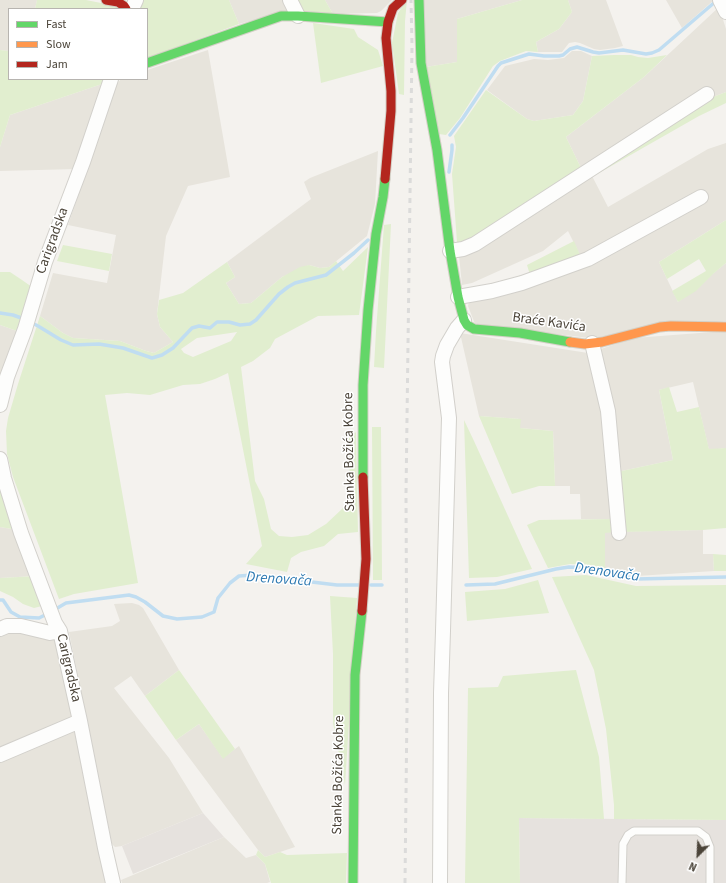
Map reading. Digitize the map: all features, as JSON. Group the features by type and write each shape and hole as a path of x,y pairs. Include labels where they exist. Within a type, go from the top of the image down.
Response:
{"street":[{"path":"106,0 131,5"},
{"path":"290,0 298,16"},
{"path":"148,64 281,16 388,22 393,8 402,0"},
{"path":"419,0 421,63 436,150 450,252 458,297 464,320 457,328 447,345 442,362 449,418 441,693 440,883"},
{"path":"720,0 726,12"},
{"name":"Stanka Božića Kobre","path":"353,883 354,690 366,577 363,385 368,310 376,234 383,197 390,124 391,91 386,38 388,22"},
{"name":"Carigradska","path":"0,405 7,377 25,329 45,262 83,162 111,80"},
{"path":"450,252 475,244 707,94"},
{"path":"458,297 492,292 522,283 588,259 701,197"},
{"name":"Braće Kavića","path":"464,320 467,325 474,329 520,333 576,344 602,342 650,329 666,327 726,327"},
{"path":"592,343 608,411 619,533"},
{"name":"Carigradska","path":"0,459 4,478 21,533 58,627 80,721 113,883"},
{"path":"0,629 7,626 21,626 50,633 58,627"},
{"path":"0,755 80,721"}],"lane":[{"path":"622,883 623,844 628,835 634,831 698,832 706,837 710,847 710,883"}],"shaded area":[{"path":"0,0 37,0 35,8 8,8 8,51 0,50"},
{"path":"229,0 285,0 290,10 239,24"},
{"path":"325,0 392,0 377,13 333,14"},
{"path":"423,0 522,0 457,19 457,62 426,67"},
{"path":"568,0 606,0 623,46 600,50 575,42 569,43 562,52 538,52 536,42 559,29 572,12"},
{"path":"666,0 714,0 682,28"},
{"path":"719,7 726,29 726,92 713,97 708,89 582,170 566,137 644,77"},
{"path":"208,50 230,177 188,186 166,236 157,314 160,327 173,342 154,353 120,341 73,338 63,333 40,316 53,273 107,283 116,235 68,225 117,84 120,80 148,80 148,70"},
{"path":"572,51 581,51 592,56 583,101 573,115 534,121 527,119 487,90 505,66 534,59 548,60 564,58"},
{"path":"105,83 77,169 0,171 0,147 10,115"},
{"path":"726,143 726,220 659,262 678,302 726,263 726,321 589,338 475,324 468,306 469,302 581,257 568,231 543,251 472,283 462,285 459,256 591,174 608,207 708,149"},
{"path":"378,151 375,204 367,236 329,267 320,268 309,265 282,277 251,303 239,304 226,283 235,277 227,262 311,199 304,182 310,178"},
{"path":"0,325 20,332 0,392"},
{"path":"726,331 726,448 709,450 693,382 659,390 673,460 617,472 598,350 634,338"},
{"path":"460,333 588,353 605,417 614,519 581,519 580,494 570,494 570,486 555,486 553,431 520,428 520,419 479,416"},
{"path":"0,527 18,530 37,576 0,578"},
{"path":"703,530 703,554 713,554 714,571 637,576 605,568 604,532"},
{"path":"132,603 143,608 179,670 145,696 131,676 114,688 169,758 203,813 122,846 115,847 112,844 69,632 112,626 120,621 114,604"},
{"path":"17,630 59,641 78,717 0,751 0,634"},
{"path":"199,724 223,758 239,746 295,847 265,857 258,850 176,740"},
{"path":"77,726 110,883 0,883 0,763"},
{"path":"203,813 224,837 133,874 122,846"},
{"path":"519,818 726,820 726,883 520,883"},
{"path":"224,837 246,858 256,855 265,864 270,882 122,883 121,880"}],"green space":[{"path":"37,0 86,0 116,6 119,8 35,8"},
{"path":"139,0 229,0 239,24 148,58 148,8 136,8"},
{"path":"294,0 325,0 333,14 304,11"},
{"path":"407,0 405,21 404,95 399,94 392,43 398,13"},
{"path":"522,0 568,0 572,12 559,29 536,42 538,52 526,51 500,61 493,66 460,118 446,135 439,134 426,67 457,62 457,19"},
{"path":"313,23 354,29 358,37 378,50 383,66 321,83"},
{"path":"0,50 8,51 8,80 106,80 105,83 10,115 0,147"},
{"path":"631,55 648,58 667,55 644,77 566,137 582,170 465,244 457,242 452,174 456,147 454,136 486,90 527,119 534,121 573,115 583,101 592,56"},
{"path":"726,92 726,103 699,116 592,177 591,174 713,97"},
{"path":"726,220 726,263 696,291 678,302 672,291 706,271 699,259 667,279 659,262"},
{"path":"391,224 384,368 374,367 384,225"},
{"path":"574,241 581,257 530,275 527,265"},
{"path":"63,245 112,254 109,271 57,261"},
{"path":"368,247 359,315 318,316 275,339 270,348 253,361 241,367 255,481 264,499 271,529 279,536 292,537 308,535 326,524 342,509 350,498 349,438 356,432 358,532 338,534 324,546 301,552 291,558 287,572 246,564 262,546 228,373 200,384 183,385 150,395 127,393 105,395 138,583 74,594 59,599 13,477 7,454 6,431 8,418 40,316 63,333 73,338 120,341 154,353 173,342 160,327 157,314 159,300 183,293 227,262 235,277 226,283 239,304 251,303 282,277 300,267 309,265 320,268 329,267 336,261 343,271","holes":["237,332 231,341 193,357 184,353 181,349 197,338"]},
{"path":"0,272 10,272 32,287 20,332 0,325"},
{"path":"669,387 677,412 699,407 709,449 726,448 726,528 622,532 617,472 673,460 659,390"},
{"path":"479,416 521,419 520,428 553,431 555,486 539,486 512,494"},
{"path":"464,420 532,569 497,577 469,578"},
{"path":"372,427 381,427 382,580 373,580"},
{"path":"0,466 18,530 0,527"},
{"path":"614,519 615,532 605,533 605,568 590,565 570,564 548,568 527,525 539,520"},
{"path":"713,554 726,555 726,571 714,571"},
{"path":"586,575 636,586 726,585 726,820 614,819 614,805 606,729 594,670 552,577"},
{"path":"37,576 46,605 34,608 23,604 0,591 0,578"},
{"path":"538,580 549,613 467,621 465,592 505,589"},
{"path":"330,596 357,598 345,785 333,723 333,654"},
{"path":"179,670 235,749 223,759 199,724 176,740 145,696"},
{"path":"576,670 599,757 604,819 519,818 520,883 465,883 468,688 498,687 503,676"},
{"path":"258,850 265,857 280,852 287,855 347,853 346,883 271,883 265,864 256,855"}],"waterway":[{"path":"450,135 501,63 529,54 559,56 563,55 570,49 577,47 599,53 623,50 646,54 652,53 659,50 715,2"},
{"path":"449,172 452,145"},
{"path":"30,322 61,340 73,345 99,344 123,348 152,358 162,355 173,348 192,328 199,326 210,328 217,322 229,322 240,325 250,324 256,320 279,294 288,287 295,283 326,275 368,240"},
{"path":"0,313 13,315 24,319"},
{"name":"Drenovača","path":"466,585 495,584 569,567 589,568 636,579 726,577"},
{"name":"Drenovača","path":"54,610 66,603 129,595 145,602 163,616 177,619 202,617 214,612 218,598 230,583 239,576 253,575 337,585 359,585"},
{"name":"Drenovača","path":"371,585 382,585"},
{"name":"Drenovača","path":"0,600 3,600 11,612 20,617 39,618 49,613"}],"railway":[{"path":"405,883 407,708 406,494 412,46 411,0"}],"traffic: fast":[{"path":"419,0 421,63 437,150 450,251 458,297 464,320 467,325 474,329 520,333 570,342"},
{"path":"148,63 281,16 388,22"},
{"path":"363,477 363,385 368,310 376,234 385,179"},
{"path":"353,883 355,675 362,611"}],"traffic: slow":[{"path":"570,342 585,344 602,342 660,327 726,327"}],"traffic: jam":[{"path":"106,0 118,2 125,8"},
{"path":"385,179 391,111 391,91 386,38 388,22 393,8 402,0"},
{"path":"362,611 366,559 363,477"}]}
